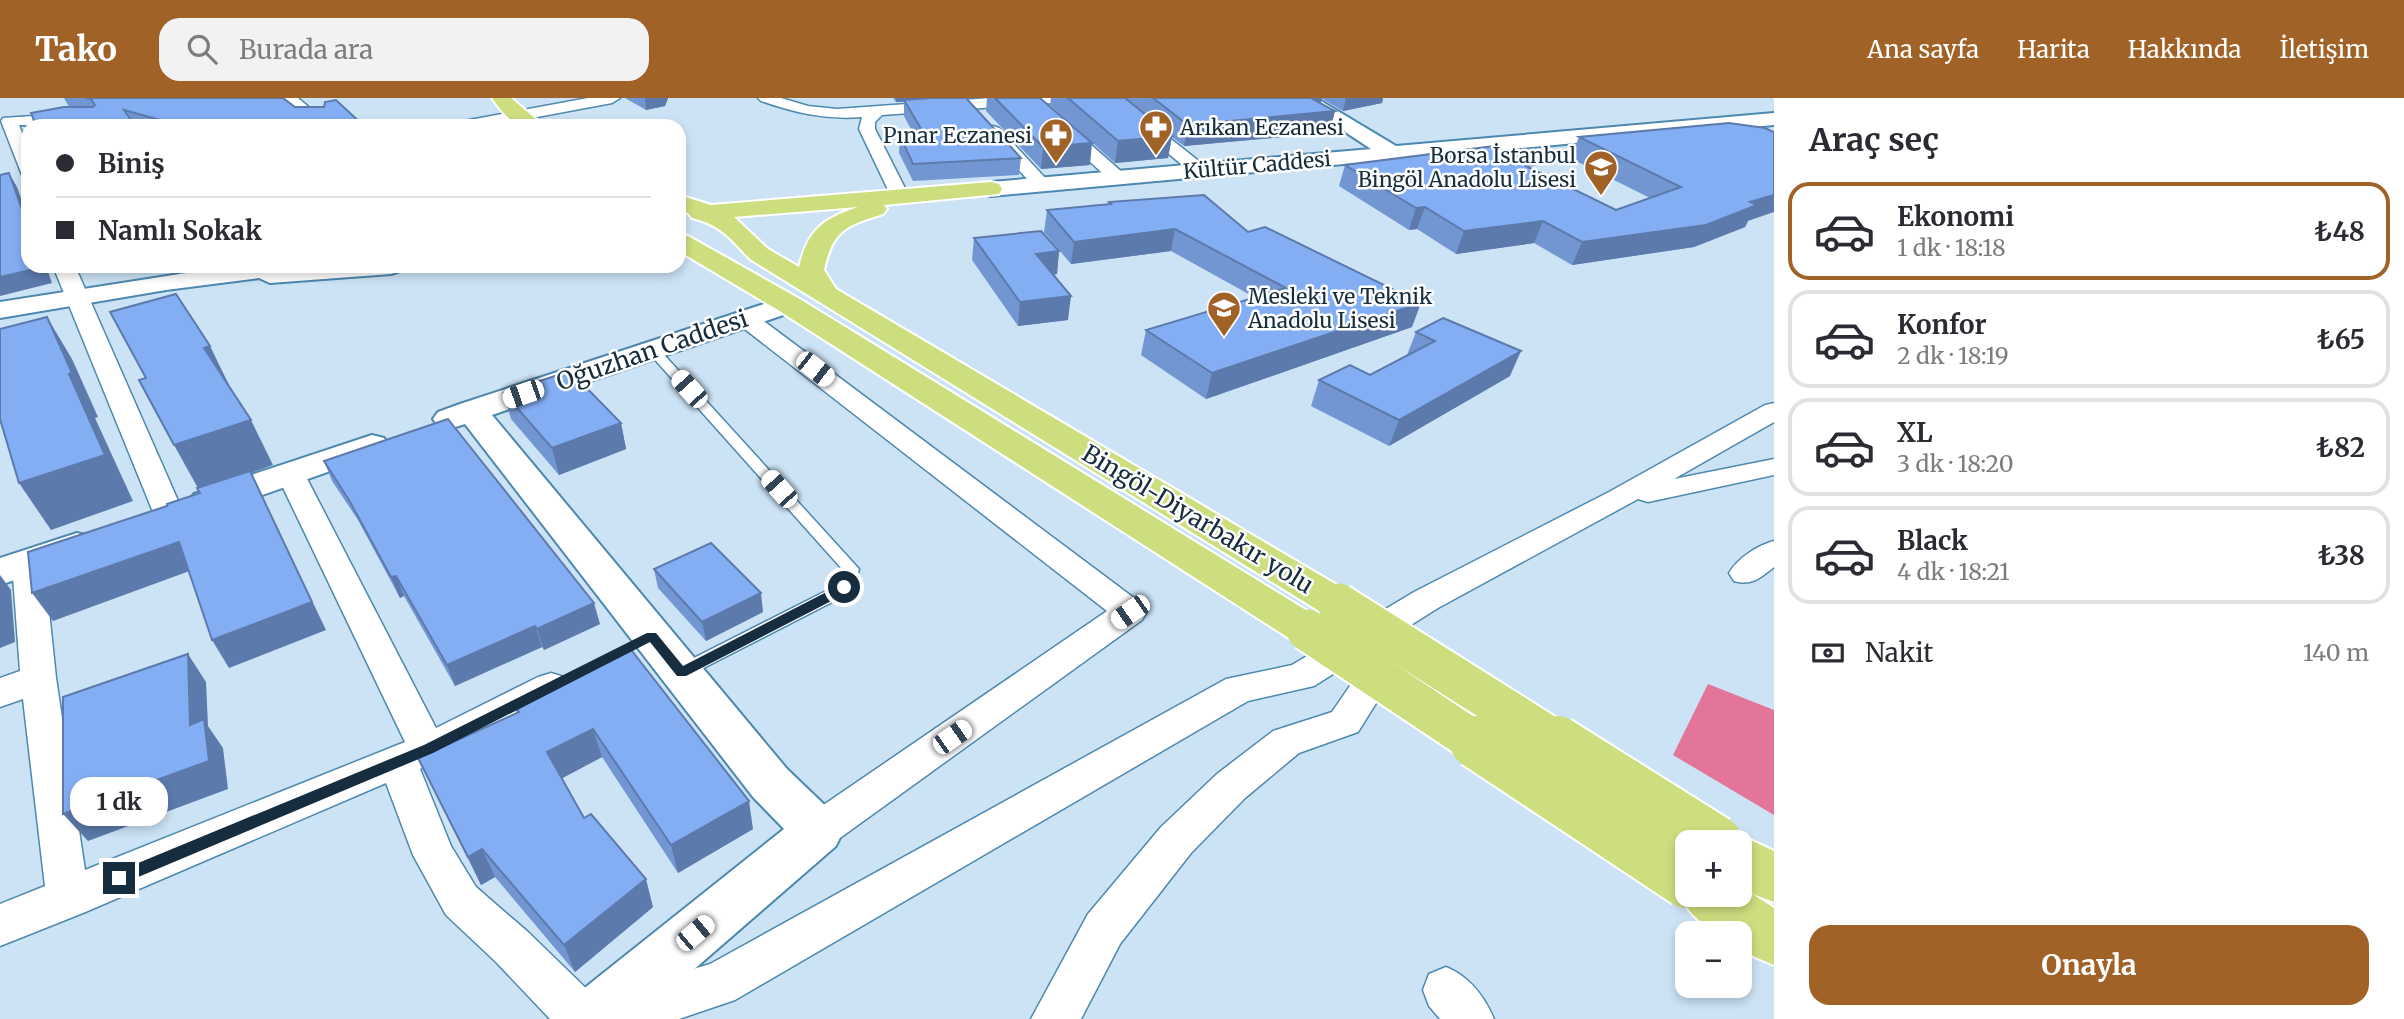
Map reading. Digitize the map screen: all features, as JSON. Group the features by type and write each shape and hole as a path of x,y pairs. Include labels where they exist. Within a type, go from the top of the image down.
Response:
{"main road":[{"path":"502,98 524,119"},
{"path":"686,216 710,211 991,189"},
{"path":"686,245 742,237 803,216 837,208 991,189"},
{"path":"825,293 811,271 817,242 832,226 847,218 901,202 991,189"},
{"name":"Bingöl-Diyarbakır yolu","path":"686,204 710,211 729,222 760,254 825,293 1323,617 1675,873"},
{"name":"Bingöl-Diyarbakır yolu","path":"686,245 1323,617 1695,830"},
{"path":"1752,865 1774,879"},
{"path":"1726,907 1774,939"}],"street":[{"path":"288,98 314,119"},
{"path":"530,119 566,102 612,98"},
{"path":"766,98 820,113 1053,98"},
{"path":"1110,98 1199,170"},
{"path":"1303,98 1392,153"},
{"path":"1031,100 1117,177"},
{"path":"36,119 76,105"},
{"path":"969,105 1041,184"},
{"path":"879,110 867,121 867,129 900,196"},
{"name":"Kültür Caddesi","path":"991,189 1774,119"},
{"path":"1718,124 1752,136"},
{"path":"16,126 21,157"},
{"path":"67,273 155,517"},
{"path":"0,310 166,282 238,273"},
{"path":"166,282 293,273"},
{"name":"Oğuzhan Caddesi","path":"155,517 788,304"},
{"path":"593,1019 818,831 1130,612 745,318"},
{"path":"471,411 770,783 818,831"},
{"path":"603,1019 719,984 1239,689 1301,677 1426,600 1619,498 1774,411"},
{"path":"1619,498 1774,467"},
{"path":"290,473 413,755 434,855 461,901 512,947 583,1019"},
{"path":"68,899 38,678 14,568 104,535"},
{"path":"1745,573 1774,551"},
{"path":"1055,1019 1104,929 1176,840 1231,786 1286,742 1345,722 1426,600"},
{"path":"614,654 652,636"},
{"path":"0,925 413,755 577,673"},
{"path":"0,693 38,678"}],"lane":[{"path":"653,349 851,569 848,580 836,593 681,673"}],"shaded area":[{"path":"1708,684 1774,710 1774,815 1673,755"}],"building":[{"path":"85,98 283,98 295,107 324,107 325,102 336,100 356,119 157,119 124,110 130,119 33,119 31,113 64,107 93,107 95,105 91,99"},
{"path":"966,98 1021,158 913,164 900,136 924,134 904,100"},
{"path":"995,98 1040,98 1092,143 1043,147"},
{"path":"1068,98 1125,98 1172,136 1118,141"},
{"path":"1153,98 1311,98 1335,111 1188,125"},
{"path":"1729,123 1765,128 1774,132 1774,195 1750,202 1757,205 1706,225 1582,242 1543,221 1464,231 1425,207 1416,208 1345,165 1494,146 1534,165 1526,166 1616,210 1681,187 1579,137"},
{"path":"9,173 21,206 21,272 0,277 0,175"},
{"path":"1204,195 1248,232 1265,227 1421,303 1212,373 1146,330 1286,288 1175,229 1074,242 1047,210"},
{"path":"1041,231 1059,251 1036,254 1071,296 1020,302 974,238"},
{"path":"176,294 210,346 204,348 251,420 174,445 139,380 146,378 110,312"},
{"path":"47,317 105,455 19,483 0,419 0,329"},
{"path":"1443,318 1521,351 1399,420 1319,380 1350,365 1370,375 1435,341 1416,332"},
{"path":"570,371 621,423 552,448 504,393"},
{"path":"448,419 594,603 447,665 396,576 391,577 349,500 324,461"},
{"path":"250,471 312,602 212,640 179,542 32,593 28,552 167,506 200,493 197,488"},
{"path":"711,543 761,593 702,622 654,569"},
{"path":"629,647 749,801 671,845 593,729 547,752 584,818 591,814 646,879 564,945 482,849 468,857 418,758 519,712 513,702"},
{"path":"188,654 190,725 204,719 209,761 63,814 63,697"}],"place":[{"name":"Arıkan Eczanesi","path":"1156,157"},
{"name":"Pınar Eczanesi","path":"1056,165"},
{"name":"Borsa İstanbul Bingöl Anadolu Lisesi","path":"1601,197"},
{"name":"Mesleki ve Teknik Anadolu Lisesi","path":"1224,338"}],"route":[{"path":"119,878 429,749 652,636 681,673 844,587"}]}
